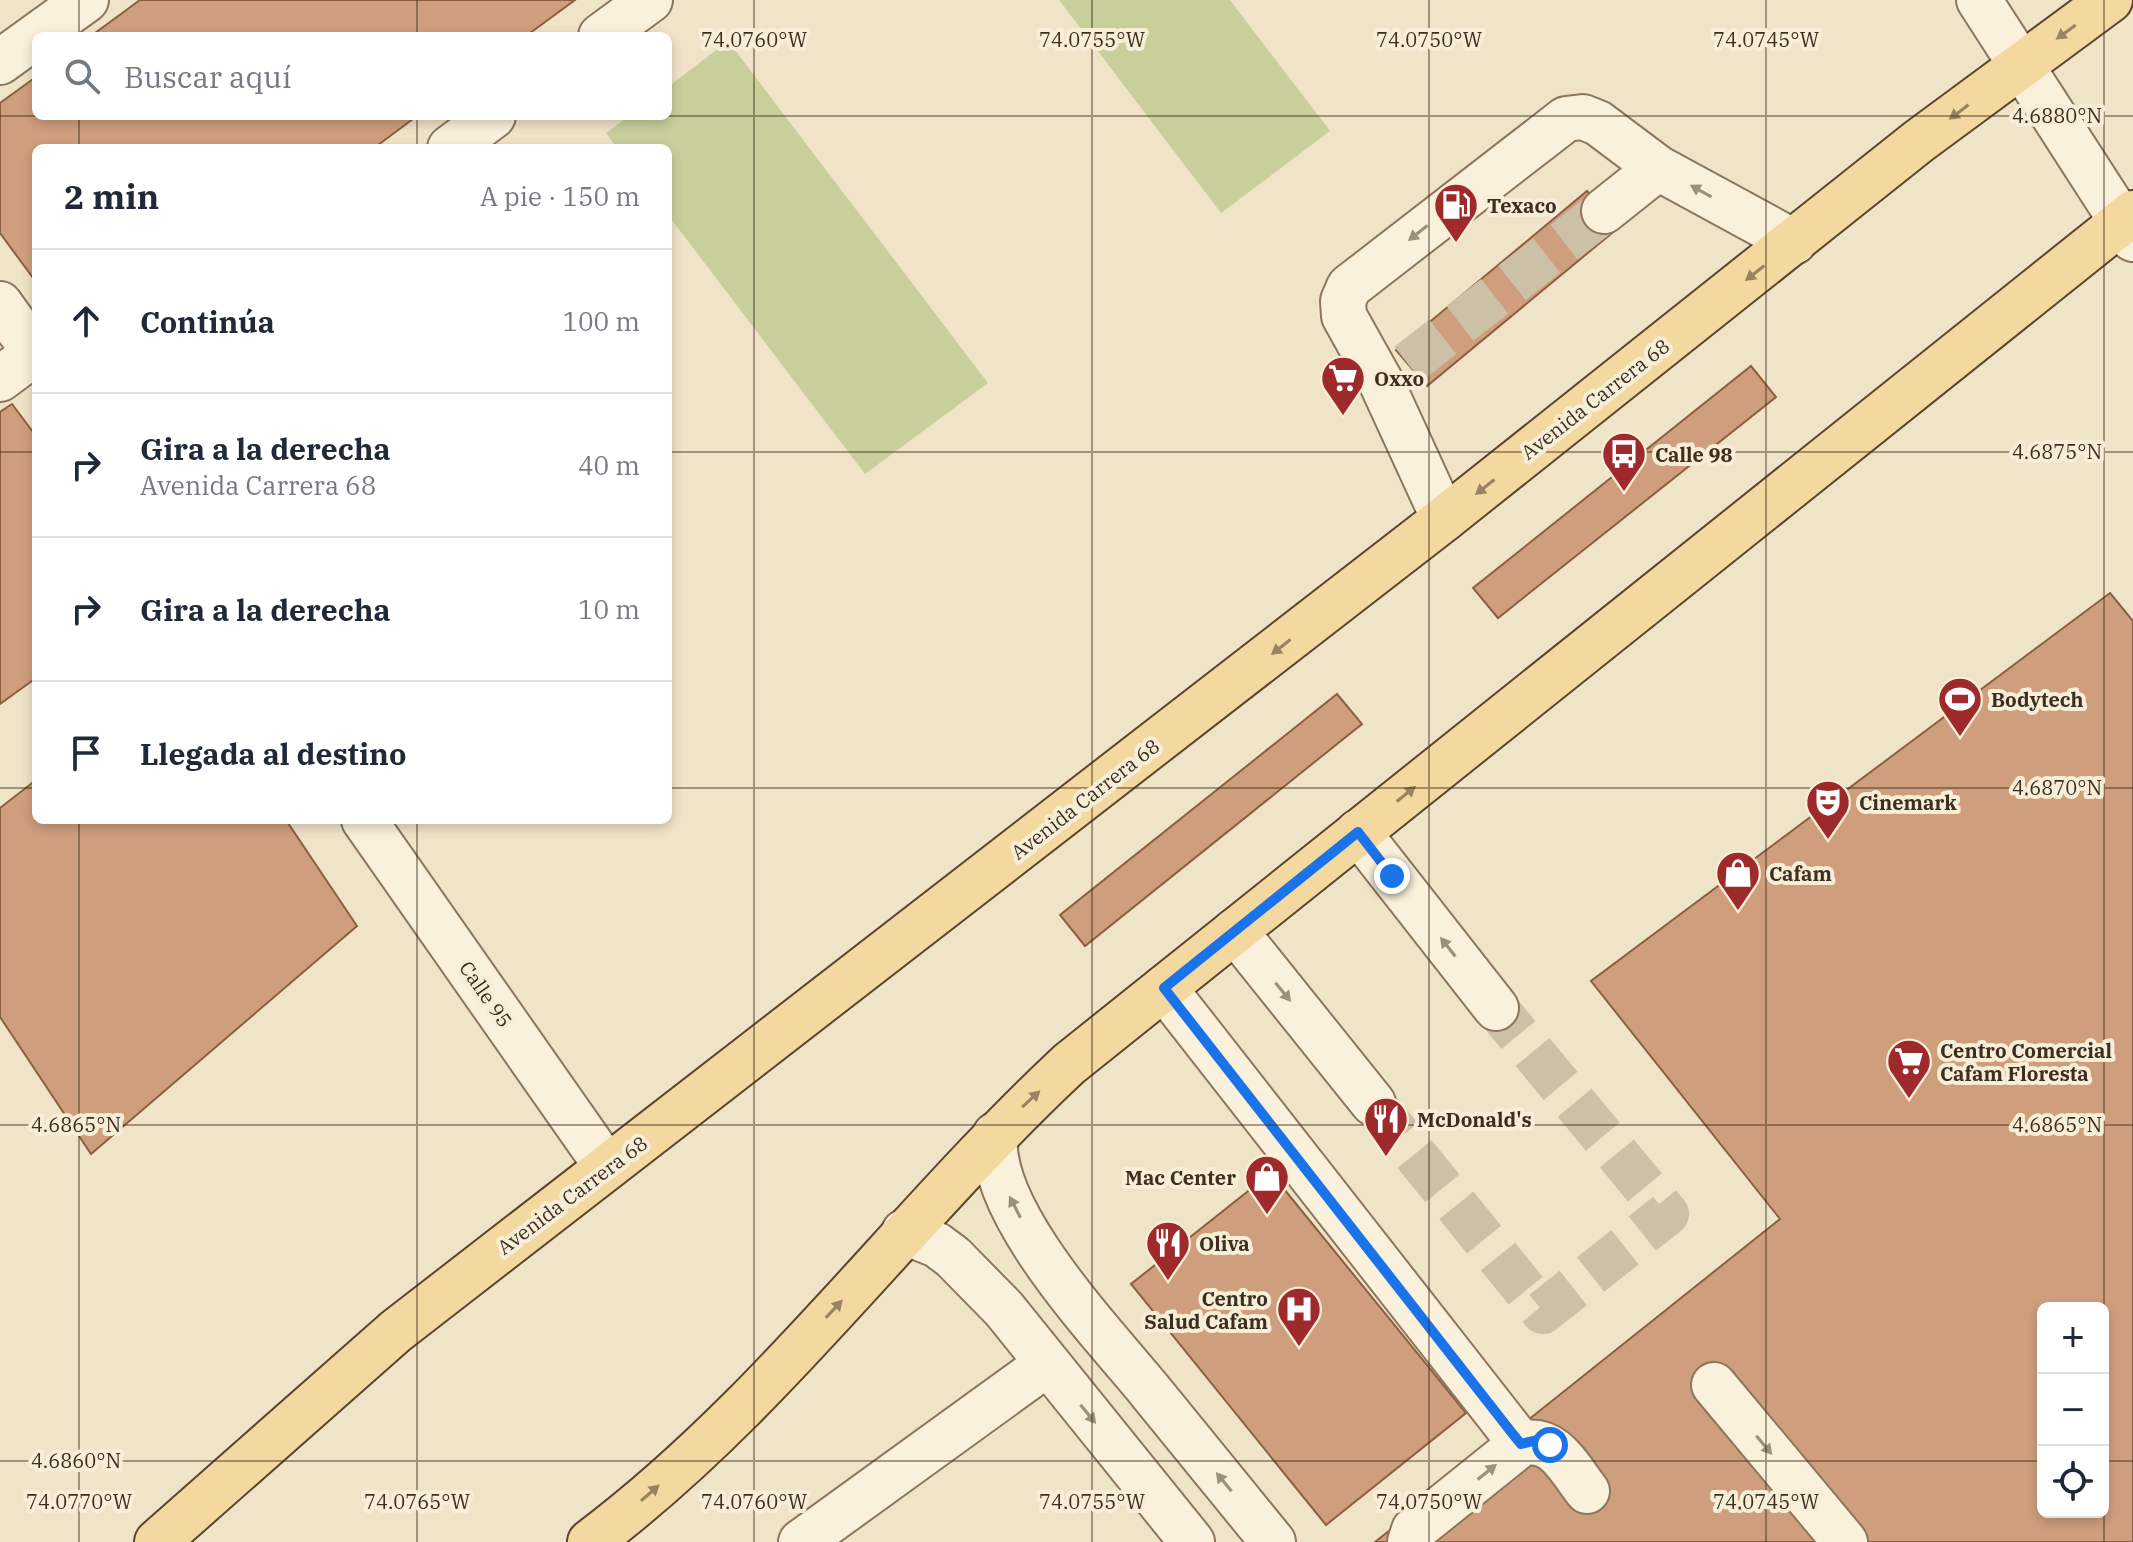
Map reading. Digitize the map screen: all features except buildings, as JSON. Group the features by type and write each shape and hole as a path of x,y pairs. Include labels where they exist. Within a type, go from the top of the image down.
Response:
{"main road":[{"name":"Avenida Carrera 68","path":"157,1542 396,1331 1444,519 2021,65 2110,0"},
{"path":"590,1542 695,1454 995,1135 1069,1064 1358,832 2129,225"}],"street":[{"path":"42,32 86,0"},
{"path":"606,32 650,0"},
{"path":"1979,0 2129,225"},
{"path":"0,62 32,39"},
{"path":"1444,519 1395,374 1344,316 1343,301 1349,287 1566,119 1583,117 1598,123 1658,168 1794,242"},
{"path":"455,144 488,120"},
{"path":"1604,211 1658,168"},
{"path":"0,304 32,348"},
{"path":"0,379 32,357"},
{"name":"Calle 95","path":"367,824 607,1167"},
{"path":"1358,832 1496,1008"},
{"path":"1235,931 1373,1103"},
{"path":"1164,988 1521,1444"},
{"path":"995,1135 998,1164 1009,1197 1053,1273 1273,1542"},
{"path":"904,1232 937,1245 953,1257 1004,1309 1192,1542"},
{"path":"801,1542 1047,1364"},
{"path":"1714,1385 1845,1542"},
{"path":"1410,1542 1414,1530 1521,1444 1537,1440 1550,1445 1587,1491"}],"green space":[{"path":"1059,0 1230,0 1330,131 1221,213"},
{"path":"728,41 988,383 865,474 672,220 672,144 614,144 606,133 624,120 672,120 672,84"}],"tunnel":[{"path":"1408,364 1604,211"},
{"path":"1373,1103 1543,1312 1667,1214 1496,1008"}],"place":[{"name":"Texaco","path":"1456,244"},
{"name":"Oxxo","path":"1343,417"},
{"name":"Calle 98","path":"1624,493"},
{"name":"Bodytech","path":"1960,738"},
{"name":"Cinemark","path":"1828,841"},
{"name":"Cafam","path":"1738,912"},
{"name":"Centro Comercial Cafam Floresta","path":"1909,1100"},
{"name":"McDonald's","path":"1386,1158"},
{"name":"Mac Center","path":"1267,1216"},
{"name":"Oliva","path":"1168,1282"},
{"name":"Centro Salud Cafam","path":"1299,1348"}],"route":[{"path":"1392,876 1358,832 1164,988 1521,1444 1537,1440 1550,1445"}]}
